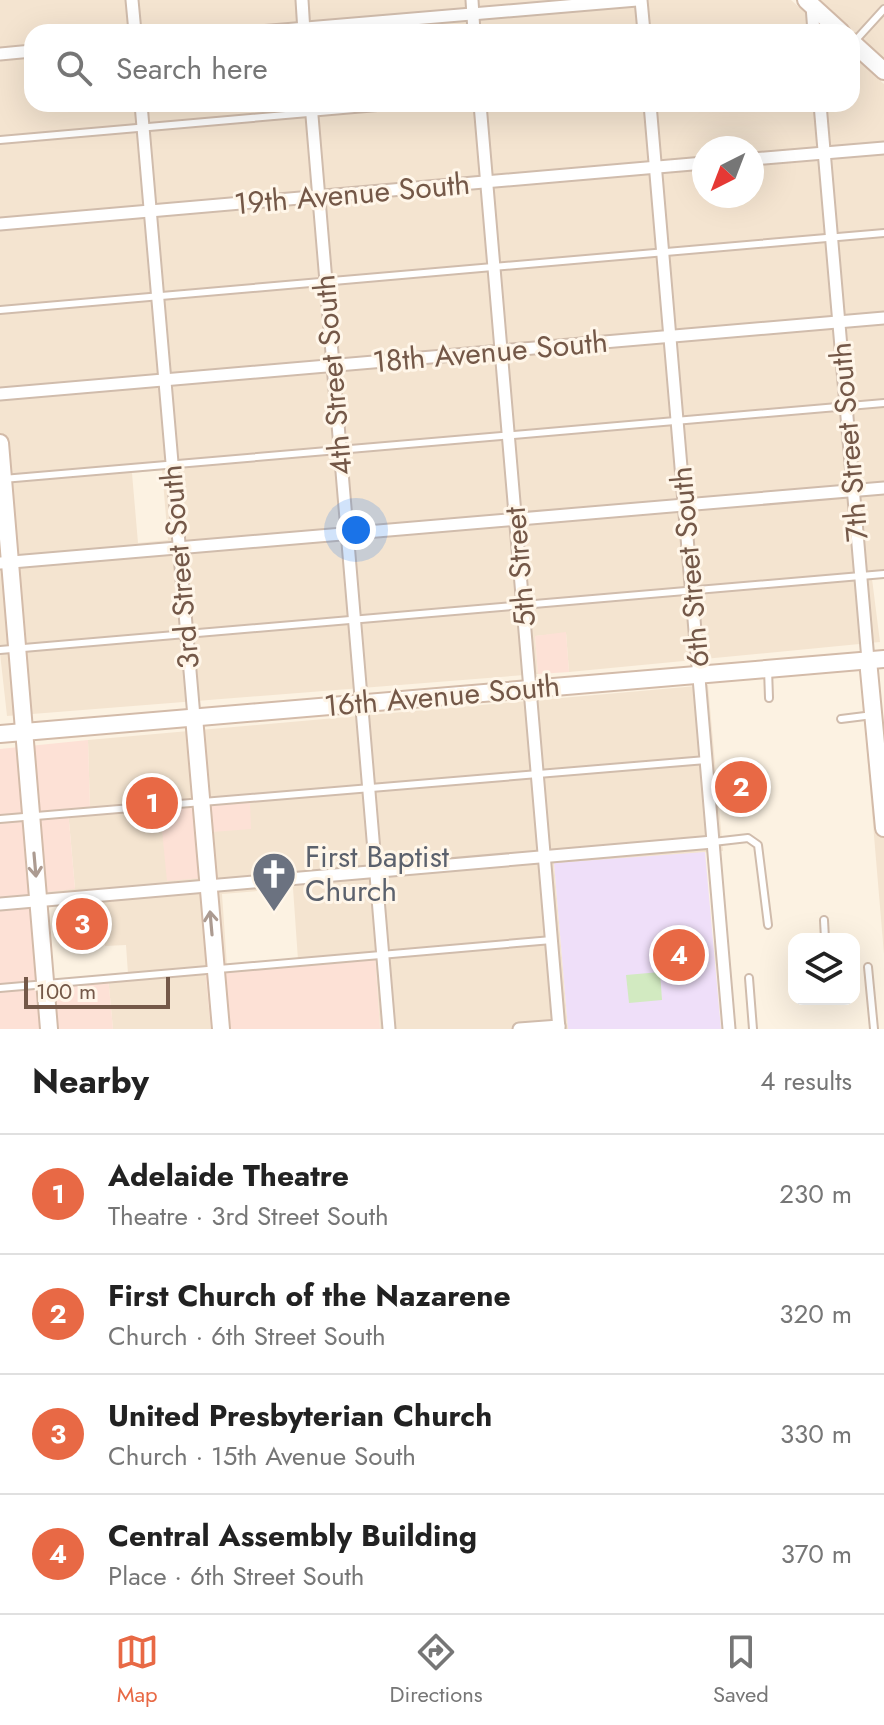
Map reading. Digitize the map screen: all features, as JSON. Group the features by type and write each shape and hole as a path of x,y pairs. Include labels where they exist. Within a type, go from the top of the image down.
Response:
{"street":[{"path":"132,0 134,24"},
{"path":"302,0 304,24"},
{"path":"472,0 474,24"},
{"path":"364,24 639,0 643,24"},
{"path":"809,3 813,24"},
{"path":"809,3 832,24"},
{"path":"860,49 884,71"},
{"path":"0,54 24,52"},
{"name":"3rd Street South","path":"142,112 221,1029"},
{"name":"4th Street South","path":"311,112 389,1029"},
{"name":"5th Street","path":"481,112 559,1027"},
{"name":"6th Street South","path":"651,112 729,1029"},
{"name":"7th Street South","path":"821,112 860,576 876,659 873,715 880,745 884,828"},
{"path":"764,158 884,148"},
{"name":"19th Avenue South","path":"0,224 692,164"},
{"name":"18th Avenue South","path":"0,394 884,318"},
{"path":"0,443 8,649 23,732 49,1029"},
{"path":"5,563 884,488"},
{"name":"16th Avenue South","path":"0,734 876,659"},
{"path":"0,904 713,842"},
{"path":"519,1029 559,1027"}],"lane":[{"path":"860,30 884,9"},
{"path":"0,140 276,112"},
{"path":"0,310 884,233"},
{"path":"2,480 884,403"},
{"path":"8,649 884,574"},
{"path":"768,668 769,698"},
{"path":"841,719 873,715"},
{"path":"0,819 706,760"},
{"path":"713,842 748,838 758,845 768,925"},
{"path":"824,920 825,933"},
{"path":"0,988 552,940"},
{"path":"868,967 874,1029"},
{"path":"749,978 753,1029"}],"shaded area":[{"path":"0,0 791,0 818,24 24,24 24,112 860,112 860,62 884,84 884,569 871,571 880,642 569,672 566,633 535,636 538,674 7,716 0,653","holes":["162,470 168,540 138,543 132,473"]},
{"path":"818,0 884,0 884,59 860,38 860,24 845,24"},
{"path":"566,632 569,672 538,674 535,636"},
{"path":"708,685 723,851 554,864 568,1029 380,1029 375,953 298,960 293,888 222,894 227,966 205,968 211,1029 113,1029 108,976 128,974 126,945 105,946 101,901 48,905 47,891 75,888 68,810 90,808 88,740"},
{"path":"88,740 90,808 68,810 75,889 47,892 53,980 108,976 113,1029 0,1029 0,749"},
{"path":"884,740 884,954 866,741"},
{"path":"250,802 251,829 199,833 202,878 167,881 160,810"},
{"path":"705,852 721,1029 568,1029 554,863"},
{"path":"375,953 380,1029 211,1029 205,968"}],"green space":[{"path":"660,972 662,1000 629,1003 626,975"}],"place":[{"name":"First Church of the Nazarene","path":"741,787"},
{"name":"Adelaide Theatre","path":"152,803"},
{"name":"First Baptist Church","path":"274,913"},
{"name":"United Presbyterian Church","path":"82,924"},
{"name":"Central Assembly Building","path":"679,955"}]}
